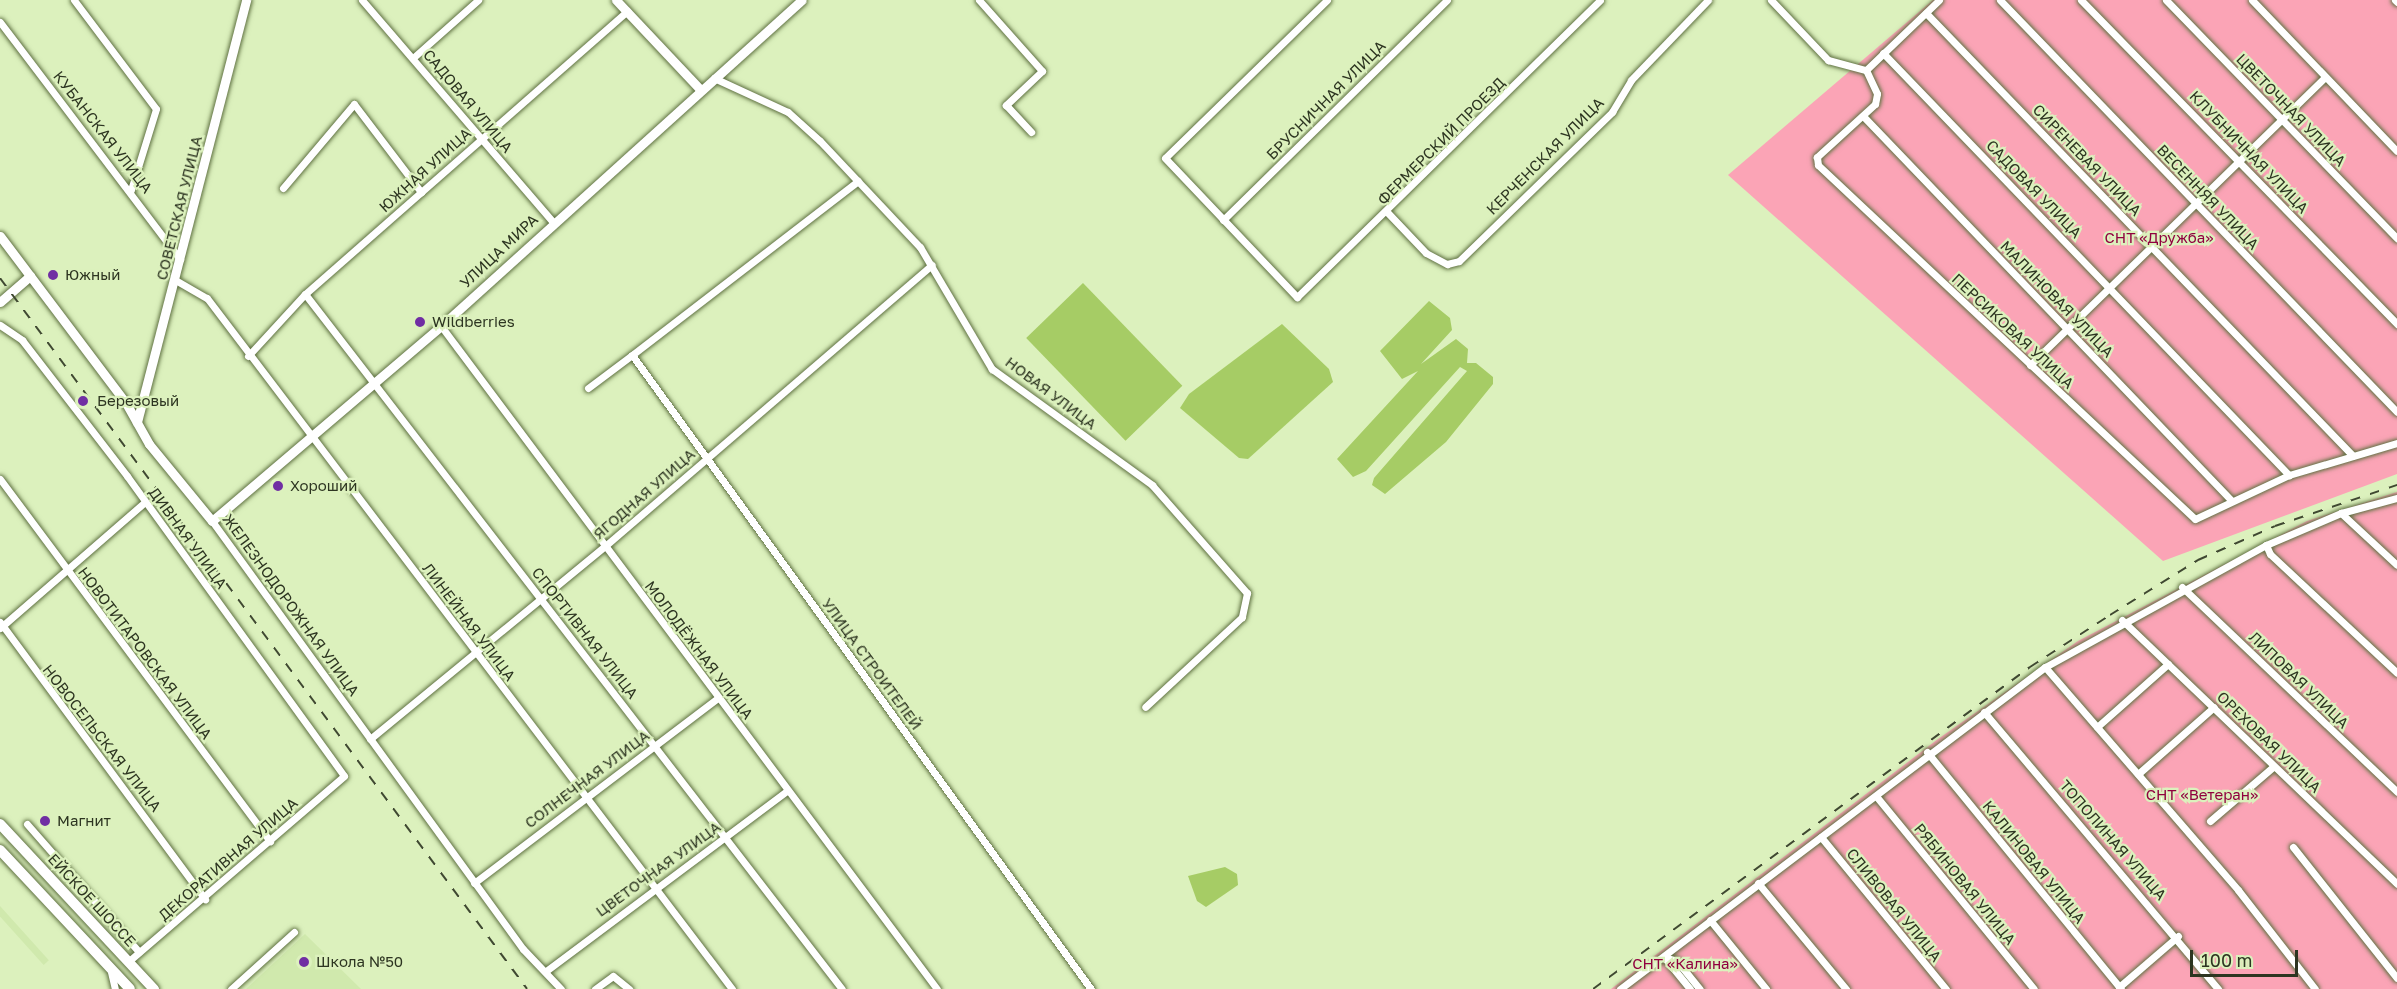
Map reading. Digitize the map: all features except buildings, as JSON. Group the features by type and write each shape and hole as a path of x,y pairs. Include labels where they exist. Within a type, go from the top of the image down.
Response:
{"main road":[{"name":"ЕЙСКОЕ ШОССЕ","path":"4,828 154,989"},
{"path":"0,850 130,989"}],"street":[{"path":"74,0 156,109 131,190"},
{"name":"СОВЕТСКАЯ УЛИЦА","path":"137,422 177,281 246,0"},
{"name":"САДОВАЯ УЛИЦА","path":"362,0 414,57 552,221"},
{"path":"414,57 478,0"},
{"path":"616,0 700,89"},
{"name":"УЛИЦА МИРА","path":"212,520 441,326 552,221 802,0"},
{"path":"979,0 1042,71 1006,105 1031,132"},
{"path":"1224,220 1165,158 1327,0"},
{"name":"БРУСНИЧНАЯ УЛИЦА","path":"1224,220 1447,0"},
{"name":"ФЕРМЕРСКИЙ ПРОЕЗД","path":"1224,220 1297,297 1388,213 1600,0"},
{"name":"КЕРЧЕНСКАЯ УЛИЦА","path":"1388,213 1426,253 1447,264 1459,261 1612,112 1631,80 1708,0"},
{"path":"1771,0 1828,60 1866,70"},
{"path":"1866,70 1939,0"},
{"name":"ВЕСЕННЯЯ УЛИЦА","path":"2000,0 2397,412"},
{"name":"КЛУБНИЧНАЯ УЛИЦА","path":"2081,0 2397,324"},
{"name":"ЦВЕТОЧНАЯ УЛИЦА","path":"2166,0 2397,238"},
{"path":"2252,0 2397,151"},
{"name":"ЮЖНАЯ УЛИЦА","path":"248,356 305,294 627,11"},
{"name":"СИРЕНЕВАЯ УЛИЦА","path":"1926,13 2353,456"},
{"name":"КУБАНСКАЯ УЛИЦА","path":"0,22 131,190 182,261"},
{"name":"САДОВАЯ УЛИЦА","path":"1883,53 2289,475"},
{"path":"1863,116 1877,94 1866,70"},
{"path":"2030,365 2325,77"},
{"name":"НОВАЯ УЛИЦА","path":"714,78 788,112 858,181 932,265 992,369 1152,485 1247,593 1242,617 1145,707"},
{"path":"283,188 354,104 421,192"},
{"name":"ПЕРСИКОВАЯ УЛИЦА","path":"1863,116 1816,160 2195,519 2232,501"},
{"name":"МАЛИНОВАЯ УЛИЦА","path":"1863,116 2232,501"},
{"path":"588,388 858,181"},
{"name":"ЖЕЛЕЗНОДОРОЖНАЯ УЛИЦА","path":"0,236 212,520 474,883 561,989"},
{"name":"ЯГОДНАЯ УЛИЦА","path":"370,739 605,546 932,265"},
{"path":"0,302 30,276"},
{"name":"ЛИНЕЙНАЯ УЛИЦА","path":"177,281 207,298 248,356 312,436 732,989"},
{"name":"СПОРТИВНАЯ УЛИЦА","path":"305,294 655,744 842,989"},
{"name":"ДИВНАЯ УЛИЦА","path":"0,325 22,340 344,776"},
{"name":"МОЛОДЁЖНАЯ УЛИЦА","path":"441,326 937,989"},
{"name":"УЛИЦА СТРОИТЕЛЕЙ","path":"632,355 704,459 1091,989"},
{"path":"2232,501 2289,475 2397,443"},
{"name":"НОВОТИТАРОВСКАЯ УЛИЦА","path":"0,479 270,842"},
{"path":"1620,989 1876,796 1927,752 2045,667 2122,620 2266,545 2341,513 2397,498"},
{"path":"1,626 68,572 144,503"},
{"path":"2341,513 2397,565"},
{"path":"2266,545 2270,555 2397,673"},
{"name":"ЛИПОВАЯ УЛИЦА","path":"2182,587 2397,792"},
{"name":"ОРЕХОВАЯ УЛИЦА","path":"2122,620 2397,884"},
{"name":"НОВОСЕЛЬСКАЯ УЛИЦА","path":"1,626 205,899"},
{"path":"2097,727 2168,664"},
{"path":"2045,667 2138,774 2315,989"},
{"name":"СОЛНЕЧНАЯ УЛИЦА","path":"474,883 586,795 718,698"},
{"path":"2138,774 2214,707"},
{"name":"ТОПОЛИНАЯ УЛИЦА","path":"1984,712 2178,936 2218,989"},
{"name":"КАЛИНОВАЯ УЛИЦА","path":"1927,752 2120,988"},
{"path":"2210,821 2274,766"},
{"name":"ДЕКОРАТИВНАЯ УЛИЦА","path":"128,962 205,899 344,776"},
{"name":"ЦВЕТОЧНАЯ УЛИЦА","path":"546,971 656,886 787,791"},
{"name":"РЯБИНОВАЯ УЛИЦА","path":"1876,796 2034,989"},
{"path":"27,824 139,952"},
{"name":"СЛИВОВАЯ УЛИЦА","path":"1821,837 1946,989"},
{"path":"2293,847 2397,978"},
{"path":"1758,883 1846,989"},
{"path":"1710,920 1766,989"},
{"path":"231,989 294,932"},
{"path":"2120,988 2178,936"},
{"path":"1664,957 1690,989"},
{"path":"1664,957 1677,961 1700,989"},
{"path":"109,966 115,989"},
{"path":"595,989 612,976 629,989"}],"shaded area":[{"path":"1083,283 1182,386 1126,441 1026,338"},
{"path":"1429,301 1450,318 1452,330 1421,364 1456,339 1468,349 1467,363 1476,363 1493,377 1493,384 1446,442 1385,494 1372,485 1374,478 1467,371 1460,367 1366,471 1353,477 1337,459 1418,371 1402,379 1380,351"},
{"path":"1282,324 1329,369 1333,382 1248,459 1239,458 1180,408 1189,394"},
{"path":"1225,867 1237,874 1238,885 1206,907 1197,901 1188,876"},
{"path":"0,906 49,960 44,965 0,916"},
{"name":"Школа №50","path":"305,934 361,989 246,989"}],"green space":[{"name":"СНТ «Дружба»","path":"1933,0 2397,0 2397,474 2163,561 1728,175"},
{"name":"СНТ «Ветеран»","path":"2397,492 2397,989 1611,989 1938,739 2078,641 2307,521"}],"railway":[{"path":"0,278 527,989"},
{"path":"1593,989 2030,667 2110,615 2198,560 2275,526 2397,485"}],"place":[{"name":"Южный","path":"53,275"},
{"name":"Wildberries","path":"420,322"},
{"name":"Березовый","path":"83,401"},
{"name":"Хороший","path":"278,486"},
{"name":"Магнит","path":"45,821"},
{"name":"Школа №50","path":"304,962"}],"park label":[{"name":"СНТ «Калина»","path":"1685,964"}]}
